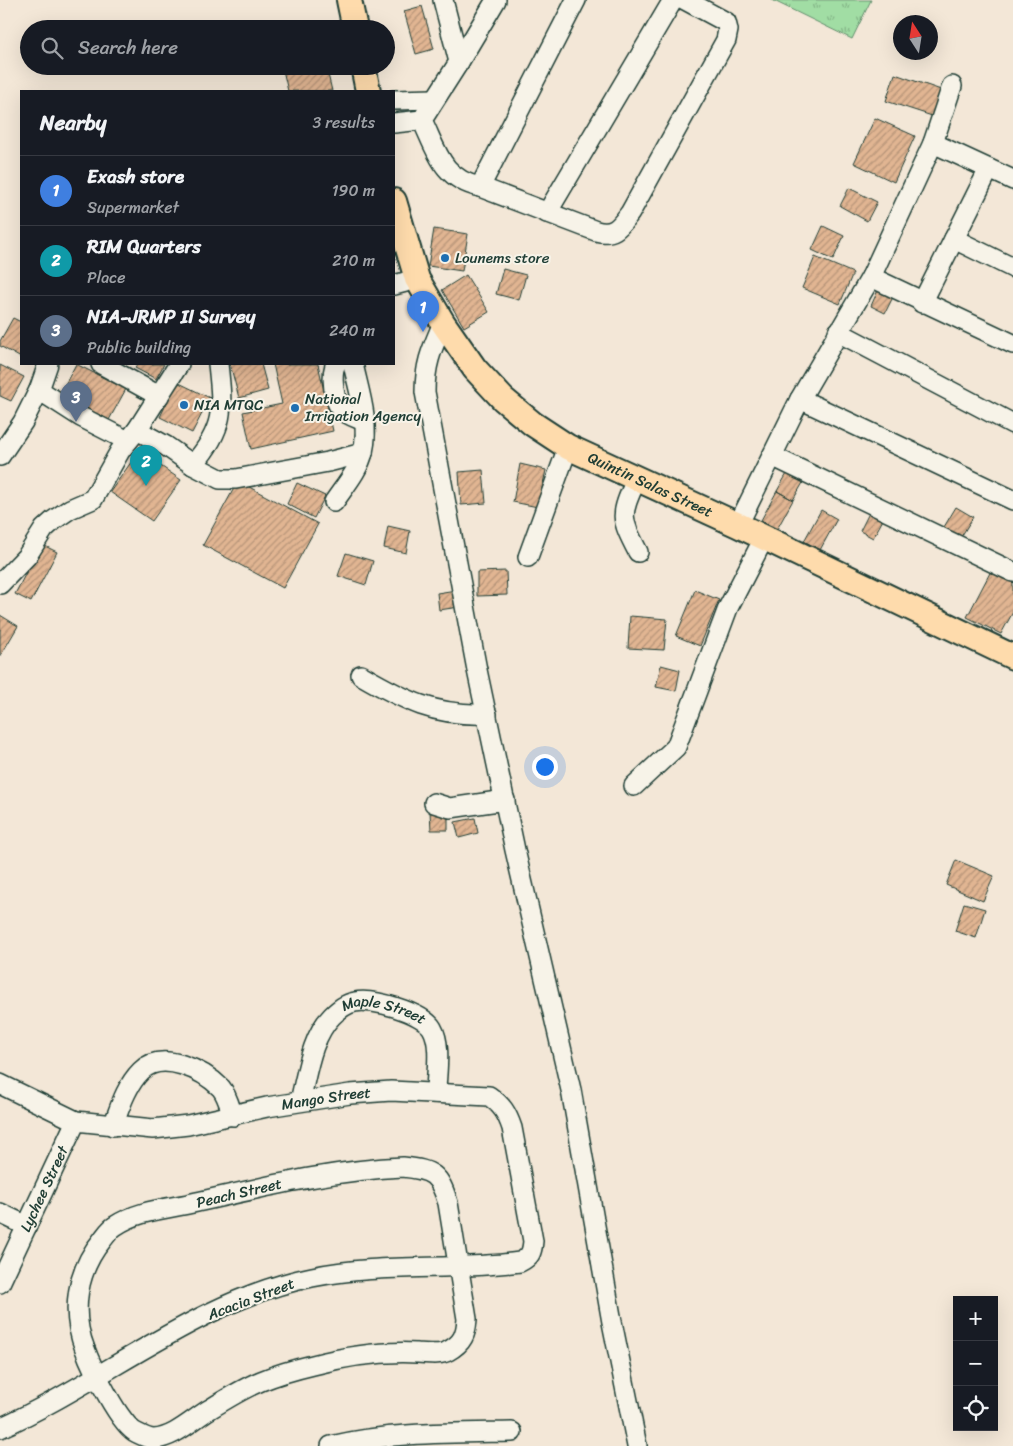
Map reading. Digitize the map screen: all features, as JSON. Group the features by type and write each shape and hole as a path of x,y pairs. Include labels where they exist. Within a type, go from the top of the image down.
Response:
{"main road":[{"path":"349,0 353,20"},
{"path":"364,75 368,90"},
{"name":"Quintin Salas Street","path":"395,204 417,279 443,323 475,369 503,399 533,424 568,447 636,480 738,525 1013,657"}],"street":[{"path":"443,0 460,62"},
{"path":"422,120 460,62 496,0"},
{"path":"480,187 576,0"},
{"path":"547,213 673,0"},
{"path":"422,120 444,167 454,178 547,213 610,233 618,229 630,213 728,33 726,22 685,0"},
{"path":"738,525 800,399 871,277 933,143 952,86"},
{"path":"395,100 434,99"},
{"path":"395,123 422,120"},
{"path":"933,143 1013,180"},
{"path":"922,303 990,169"},
{"path":"954,239 1013,268"},
{"path":"871,277 922,303 1013,344"},
{"path":"395,285 417,279"},
{"path":"443,323 428,356 425,371 426,392 487,714 569,1082 612,1322 637,1446"},
{"path":"838,332 1013,424"},
{"path":"0,456 23,422 39,390 48,365"},
{"path":"105,365 127,370 159,396"},
{"path":"0,584 27,556 44,529 70,509 93,500 120,451 133,435 178,365"},
{"path":"193,465 218,429 221,402 218,365"},
{"path":"336,365 332,375 338,405 341,410 364,421"},
{"path":"334,502 363,453 364,421 354,365"},
{"path":"39,390 81,417 133,435 220,479 236,479 363,453"},
{"path":"800,399 1013,500"},
{"path":"528,556 568,447"},
{"path":"772,456 1013,572"},
{"path":"636,480 624,514 624,523 638,552"},
{"path":"634,786 676,747 728,608 764,538"},
{"path":"361,675 417,705 460,715 487,714"},
{"path":"434,803 450,808 458,808 505,800"},
{"name":"Maple Street","path":"300,1101 309,1062 319,1037 330,1017 342,1006 370,1001 388,1005 426,1020 432,1028 437,1047 436,1093"},
{"path":"113,1126 129,1086 142,1070 158,1062 185,1066 208,1078 222,1089 233,1116"},
{"name":"Mango Street","path":"0,1084 76,1121 153,1129 233,1116 300,1101 358,1093 436,1093 489,1096 500,1104 507,1113 512,1128 533,1241 532,1251 528,1258"},
{"name":"Lychee Street","path":"0,1283 76,1121"},
{"name":"Peach Street","path":"379,1168 421,1169 435,1175 443,1188 459,1266 467,1319 466,1335 446,1353 390,1352 343,1357 299,1368 261,1381 210,1409 176,1432 153,1439 133,1432 117,1411 97,1377 84,1348 76,1319 77,1294 82,1272 94,1250 113,1227 141,1212 188,1205 286,1182 379,1168"},
{"path":"0,1212 27,1226"},
{"name":"Acacia Street","path":"0,1428 97,1377 214,1311 258,1293 312,1277 365,1270 510,1263 528,1258"},
{"path":"331,1446 356,1440 433,1440 512,1432"}],"green space":[{"path":"772,0 871,0 852,39"}],"building":[{"path":"422,6 434,49 416,54 404,11"},
{"path":"895,74 941,90 932,116 886,101"},
{"path":"284,75 328,75 332,90 288,90"},
{"path":"875,118 915,136 894,182 854,163"},
{"path":"849,188 877,202 867,221 840,206"},
{"path":"823,226 844,236 833,260 812,250"},
{"path":"434,229 468,234 462,271 428,266"},
{"path":"815,257 853,273 840,304 802,288"},
{"path":"503,269 526,275 519,300 496,294"},
{"path":"466,275 489,312 464,327 442,290"},
{"path":"878,290 893,297 885,313 871,306"},
{"path":"13,318 20,322 20,357 0,346 0,341"},
{"path":"0,365 24,377 11,401 0,396"},
{"path":"75,365 126,389 109,420 60,394"},
{"path":"136,365 163,365 156,379 135,368"},
{"path":"230,365 261,365 268,390 239,398"},
{"name":"National Irrigation Agency","path":"273,365 318,365 333,431 251,449 243,412 282,404"},
{"path":"177,382 210,398 192,433 160,417"},
{"path":"139,451 181,480 152,521 110,492"},
{"path":"520,464 546,470 538,507 513,502"},
{"path":"483,470 486,503 461,505 459,472"},
{"path":"788,472 804,481 793,500 777,491"},
{"path":"238,481 318,524 283,588 203,545"},
{"path":"297,483 325,496 314,518 287,504"},
{"path":"777,491 793,500 776,531 760,522"},
{"path":"956,507 973,517 958,542 941,532"},
{"path":"871,509 885,516 873,538 860,531"},
{"path":"821,510 837,519 820,550 804,541"},
{"path":"388,526 410,531 406,553 384,548"},
{"path":"41,544 57,552 31,602 15,594"},
{"path":"346,553 373,561 366,585 338,576"},
{"path":"993,567 1013,577 1013,612 1001,634 967,617"},
{"path":"506,571 507,595 477,596 477,572"},
{"path":"456,590 459,607 439,610 437,593"},
{"path":"695,590 719,600 700,646 676,636"},
{"path":"0,615 18,626 1,655 0,655"},
{"path":"630,616 667,619 664,650 628,648"},
{"path":"661,665 680,670 676,691 656,687"},
{"path":"430,812 448,812 448,830 431,830"},
{"path":"475,818 478,833 459,838 455,822"},
{"path":"956,860 994,876 983,901 946,885"},
{"path":"964,903 985,909 976,938 955,931"}],"place":[{"name":"Lounems store","path":"445,258"},
{"name":"Exash store","path":"423,332"},
{"name":"NIA MTQC","path":"184,405"},
{"name":"National Irrigation Agency","path":"295,408"},
{"name":"NIA-JRMP II Survey","path":"76,422"},
{"name":"RIM Quarters","path":"146,486"}]}
